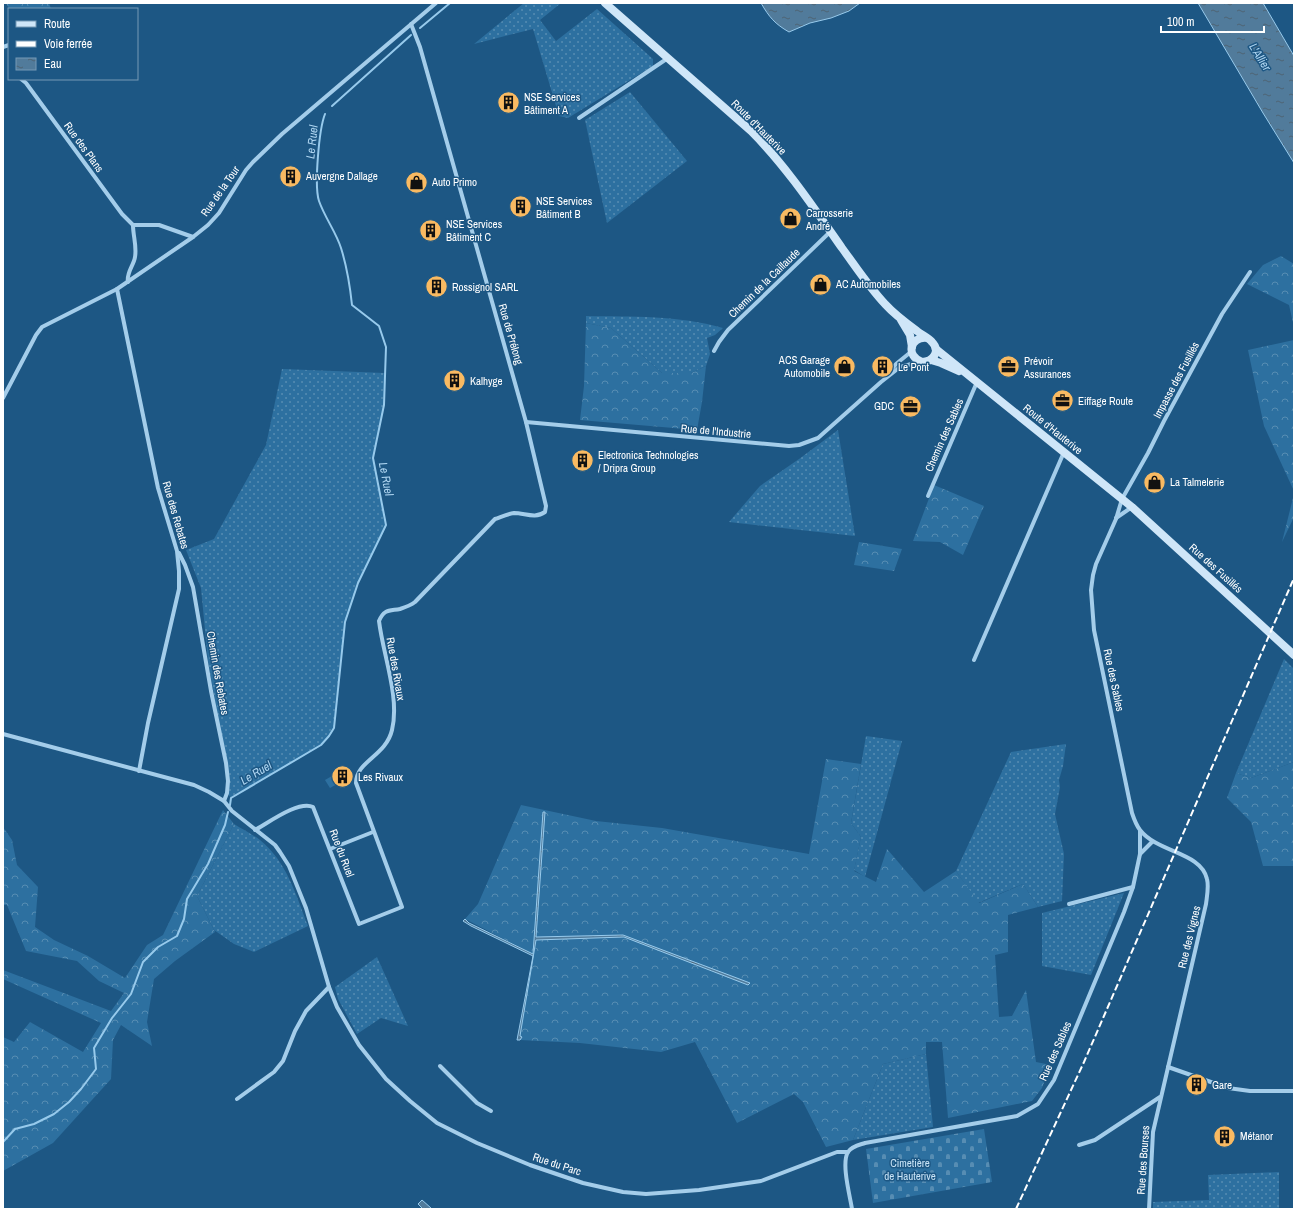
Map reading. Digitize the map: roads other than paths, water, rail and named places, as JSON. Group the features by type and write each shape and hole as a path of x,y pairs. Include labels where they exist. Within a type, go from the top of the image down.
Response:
{"main road":[{"name":"Route d'Hauterive","path":"605,3 751,131 767,147 787,171 868,283 902,322 910,335 912,349"},
{"name":"Route d'Hauterive","path":"889,308 927,338"},
{"path":"927,338 933,342 936,349 935,355 931,360 920,362 914,358 912,349 916,340 927,338"},
{"name":"Route d'Hauterive","path":"936,349 978,381 1122,498"},
{"name":"Route d'Hauterive","path":"931,360 970,376"},
{"name":"Rue des Fusillés","path":"1122,498 1294,655"}],"street":[{"name":"Rue de la Tour","path":"3,398 36,335 42,327 117,289 208,225 219,212 246,170 253,162 282,134 436,3"},
{"name":"Rue de Prélong","path":"411,24 422,54 526,422 546,506 545,512"},
{"path":"579,118 668,58"},
{"name":"Rue des Plans","path":"22,80 26,83 122,214 133,225"},
{"path":"128,282 127,278 135,258 136,246 133,225 159,225 192,237"},
{"name":"Chemin de la Caillaude","path":"714,351 728,330 830,232"},
{"name":"Impasse des Fusillés","path":"1122,498 1148,453 1222,314 1250,272"},
{"name":"Rue des Rebates","path":"117,289 158,488 177,551 179,571 179,589 139,770"},
{"name":"Rue de l'Industrie","path":"881,382 896,364 912,349"},
{"name":"Rue de l'Industrie","path":"526,422 789,446 799,445 818,438 900,367 920,362"},
{"name":"Chemin des Sables","path":"928,496 978,381"},
{"path":"974,660 1064,452"},
{"name":"Rue des Sables","path":"1122,498 1116,519 1093,575 1091,606 1094,630 1132,813 1140,831 1152,842"},
{"path":"1116,519 1132,507"},
{"name":"Rue des Rivaux","path":"402,907 356,784 357,774 388,741 393,726 393,696 380,624 382,615 386,611 401,608 416,602 495,519 513,513 539,516 545,512"},
{"name":"Chemin des Rebates","path":"177,551 185,565 194,587 211,692 226,763 228,781 227,793 224,801"},
{"path":"3,734 194,784 224,801 232,812 275,845 289,866 306,908 329,987 306,1011 295,1030 283,1061 274,1072 237,1099"},
{"name":"Rue du Ruel","path":"255,830 296,807 308,804 315,810 359,924 402,907"},
{"name":"Rue des Sables","path":"848,1152 854,1147 865,1143 1017,1116 1038,1104 1054,1080 1124,912 1133,887 1140,854 1140,831"},
{"path":"330,849 373,832"},
{"path":"1140,854 1152,842"},
{"name":"Rue des Vignes","path":"1152,842 1191,859 1198,864 1206,874 1208,881 1206,904 1168,1067"},
{"path":"1069,904 1133,887"},
{"name":"Rue du Parc","path":"329,987 337,1007 359,1045 386,1079 410,1101 437,1123 477,1143 556,1174 623,1192 646,1194 761,1181 837,1152 848,1152"},
{"path":"440,1066 477,1103 492,1111"},
{"path":"1168,1067 1228,1088 1250,1091 1294,1091"},
{"name":"Rue des Bourses","path":"1149,1209 1153,1132 1160,1096 1168,1067"},
{"path":"1079,1145 1095,1140 1160,1096"},
{"path":"848,1152 846,1159 846,1170 852,1209"}],"water":[{"path":"761,3 860,3 849,11 831,18 810,23 789,32 773,20"},
{"name":"L'Allier","path":"1198,3 1263,3 1294,56 1294,163 1263,113"},
{"path":"543,812 545,812 536,937 623,935 750,983 748,985 624,937 536,940 520,1036 522,1037 520,1040 517,1040 533,956 463,921 465,919 469,923 533,954"},
{"path":"422,1200 431,1208 430,1209 423,1209 418,1204"}],"waterway":[{"name":"Le Ruel","path":"420,28 450,3"},
{"name":"Le Ruel","path":"332,106 411,35"},
{"name":"Le Ruel","path":"230,805 231,798 321,745 334,728 345,622 358,583 386,525 373,458 384,405 386,347 379,326 352,305 348,276 341,248 319,201 317,183 318,158 325,114"},
{"path":"3,1142 15,1129 34,1124 54,1114 69,1102 96,1069 94,1048 112,1018 131,994 143,962 158,947 177,936 184,919 187,899 208,864 225,825 228,812"}],"railway":[{"path":"1016,1209 1084,1062 1294,578"}],"place":[{"name":"NSE Services Bâtiment A","path":"508,103"},
{"name":"Auvergne Dallage","path":"290,176"},
{"name":"Auto Primo","path":"416,182"},
{"name":"NSE Services Bâtiment B","path":"521,207"},
{"name":"Carrosserie André","path":"791,219"},
{"name":"NSE Services Bâtiment C","path":"430,230"},
{"name":"AC Automobiles","path":"820,284"},
{"name":"Rossignol SARL","path":"436,287"},
{"name":"ACS Garage Automobile","path":"845,366"},
{"name":"Le Pont","path":"882,367"},
{"name":"Prévoir Assurances","path":"1009,367"},
{"name":"Kalhyge","path":"454,381"},
{"name":"Eiffage Route","path":"1063,401"},
{"name":"GDC","path":"910,406"},
{"name":"Electronica Technologies / Dripra Group","path":"583,461"},
{"name":"La Talmelerie","path":"1154,482"},
{"name":"Les Rivaux","path":"343,777"},
{"name":"Gare","path":"1196,1085"},
{"name":"Métanor","path":"1225,1136"}],"park label":[{"name":"Cimetière de Hauterive","path":"910,1169"}]}
